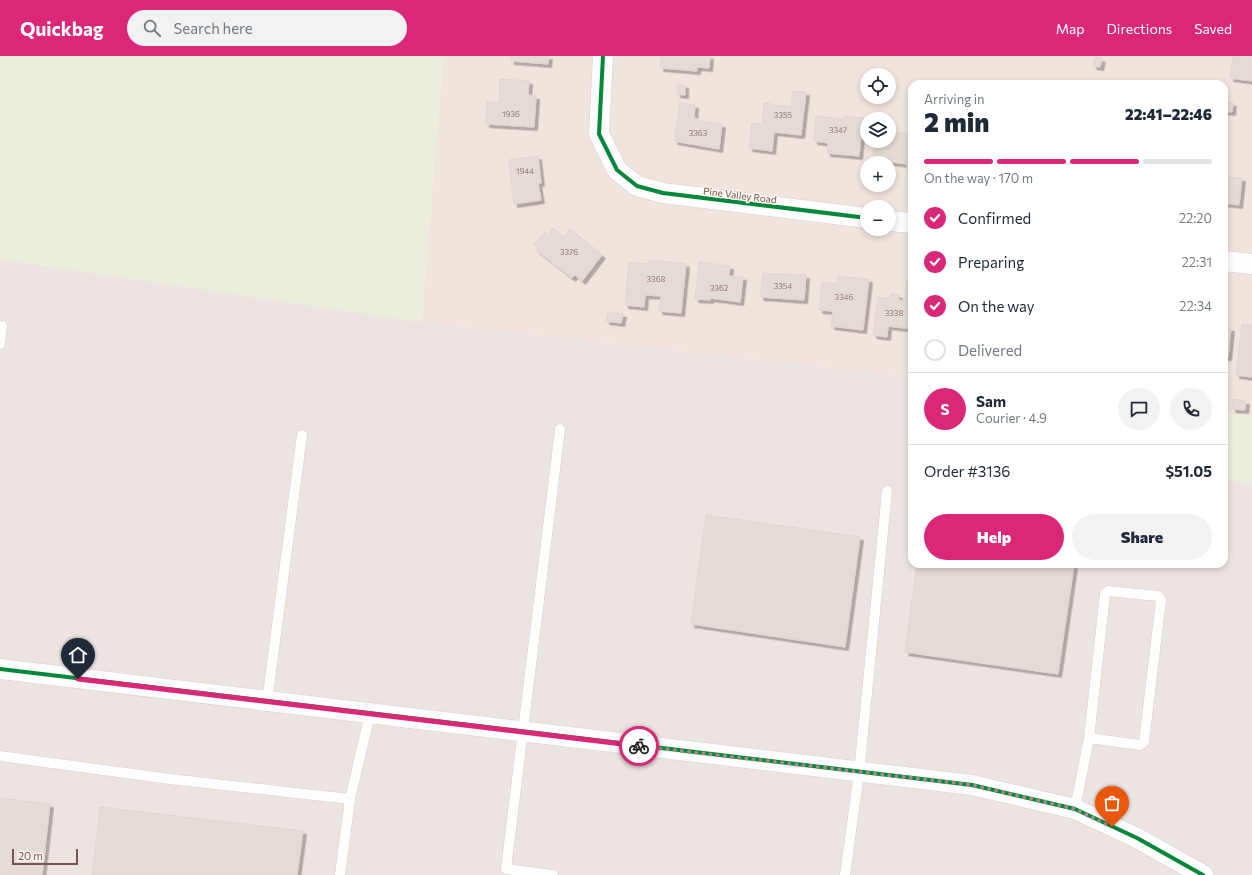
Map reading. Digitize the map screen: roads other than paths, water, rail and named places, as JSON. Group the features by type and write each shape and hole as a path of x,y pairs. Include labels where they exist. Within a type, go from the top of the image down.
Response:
{"street":[{"name":"Pine Valley Road","path":"603,56 599,134 617,170 637,186 663,193 860,217"},
{"path":"896,222 908,223"},
{"path":"1228,261 1252,264"},
{"path":"0,669 859,773 972,785 1075,809 1137,838 1204,875"}],"lane":[{"path":"0,344 2,326"},
{"path":"553,875 506,869 560,429"},
{"path":"266,702 302,436"},
{"path":"845,875 859,773 887,491"},
{"path":"1075,809 1089,738 1105,594 1108,591 1158,596 1161,600 1144,742 1140,745 1089,738"},
{"path":"340,875 350,799 370,714"},
{"path":"0,756 170,779 350,799"}]}
